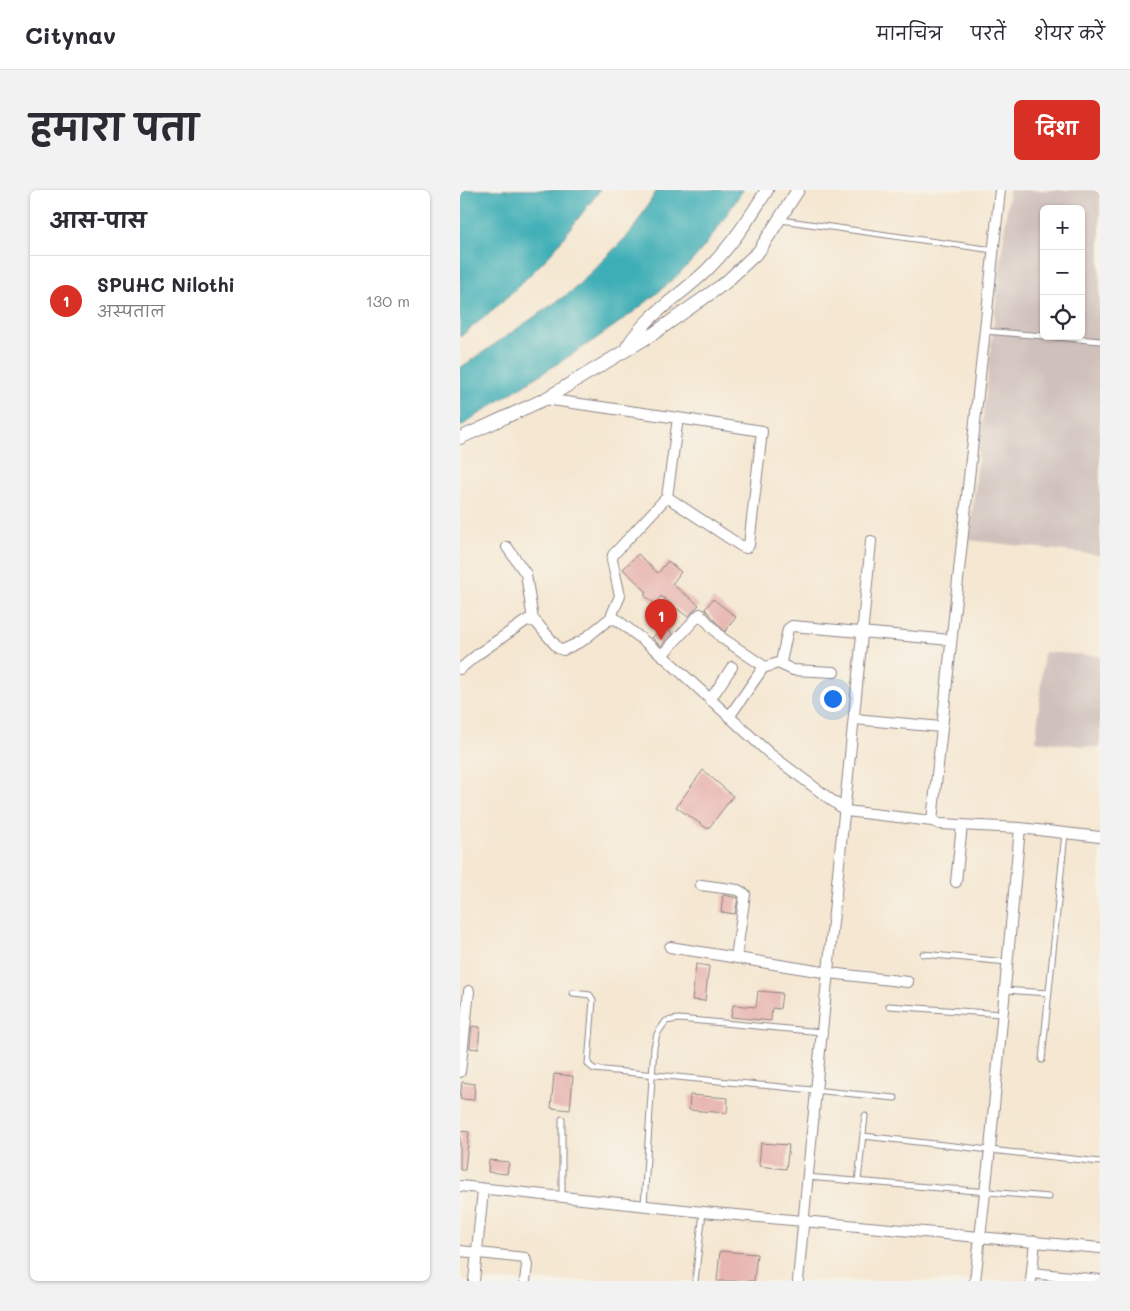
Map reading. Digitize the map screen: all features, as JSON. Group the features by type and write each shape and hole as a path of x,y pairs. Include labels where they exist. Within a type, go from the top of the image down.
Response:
{"street":[{"path":"625,350 641,326 706,271 723,253 744,226 767,190"},
{"path":"460,438 545,399 625,350 725,283 759,251 798,190"},
{"path":"932,821 1000,190"},
{"path":"545,399 762,431 750,544 747,548 741,546 668,497"},
{"path":"507,547 526,574 533,620 558,648 563,650 582,641 610,619 620,596 612,560 614,555 668,497 678,418"},
{"path":"798,1281 807,1176 846,811 871,541"},
{"path":"662,655 700,614 722,638 765,667"},
{"path":"610,619 620,621 662,655 776,759 846,811 932,821 940,824 1020,828 1100,838"},
{"path":"460,669 524,621 533,620"},
{"path":"780,664 784,654 788,631 792,626 951,640"},
{"path":"729,718 765,667 780,664 794,670 834,672"},
{"path":"710,700 732,667"},
{"path":"855,719 941,727"},
{"path":"956,882 962,825"},
{"path":"975,1281 986,1191 1020,828"},
{"path":"701,885 738,890 744,894 736,958"},
{"path":"670,947 829,973 908,982"},
{"path":"460,1072 469,991"},
{"path":"460,1186 483,1190 562,1196 703,1212 1100,1248"},
{"path":"474,1281 483,1190"},
{"path":"1035,1241 1032,1277 1100,1280"},
{"path":"460,1251 525,1258 527,1265 525,1281"}],"lane":[{"path":"780,220 993,250"},
{"path":"984,332 1040,336"},
{"path":"1085,340 1100,341"},
{"path":"1042,1060 1065,833"},
{"path":"922,954 1007,962"},
{"path":"1004,990 1049,993"},
{"path":"573,993 590,995 593,1000 589,1066 598,1070 894,1098"},
{"path":"889,1006 1002,1014"},
{"path":"644,1205 652,1076 657,1034 666,1021 672,1019 822,1032"},
{"path":"858,1181 865,1116"},
{"path":"562,1119 562,1196"},
{"path":"863,1136 1100,1162"},
{"path":"807,1176 1049,1197"},
{"path":"695,1281 703,1212"}],"shaded area":[{"path":"1009,190 1100,190 1100,555 969,540"},
{"path":"1044,652 1100,656 1100,748 1036,741"}],"water":[{"path":"460,190 600,190 550,255 502,302 460,337"},
{"path":"657,190 743,190 704,247 663,288 607,331 460,427 460,368 572,291 632,231"}],"building":[{"path":"638,554 658,573 668,561 681,572 672,584 699,605 688,617 661,596 655,604 644,595 647,592 623,569"},
{"path":"713,599 736,617 725,632 705,609"},
{"path":"664,625 672,634 661,646 652,638"},
{"path":"703,770 733,796 708,829 676,807"},
{"path":"723,895 738,898 735,914 721,912"},
{"path":"696,964 709,966 705,1001 692,1000"},
{"path":"758,991 782,993 780,1009 772,1008 771,1021 731,1017 733,1005 756,1007"},
{"path":"472,1026 480,1027 478,1049 470,1048"},
{"path":"554,1074 573,1076 570,1110 551,1108"},
{"path":"462,1082 475,1084 474,1100 460,1099"},
{"path":"690,1095 728,1098 727,1113 689,1110"},
{"path":"460,1131 469,1132 465,1170 460,1170"},
{"path":"761,1143 789,1145 786,1169 759,1166"},
{"path":"489,1160 509,1162 507,1174 488,1172"},
{"path":"720,1251 757,1254 754,1281 717,1281"}],"place":[{"name":"SPUHC Nilothi","path":"661,640"}]}
